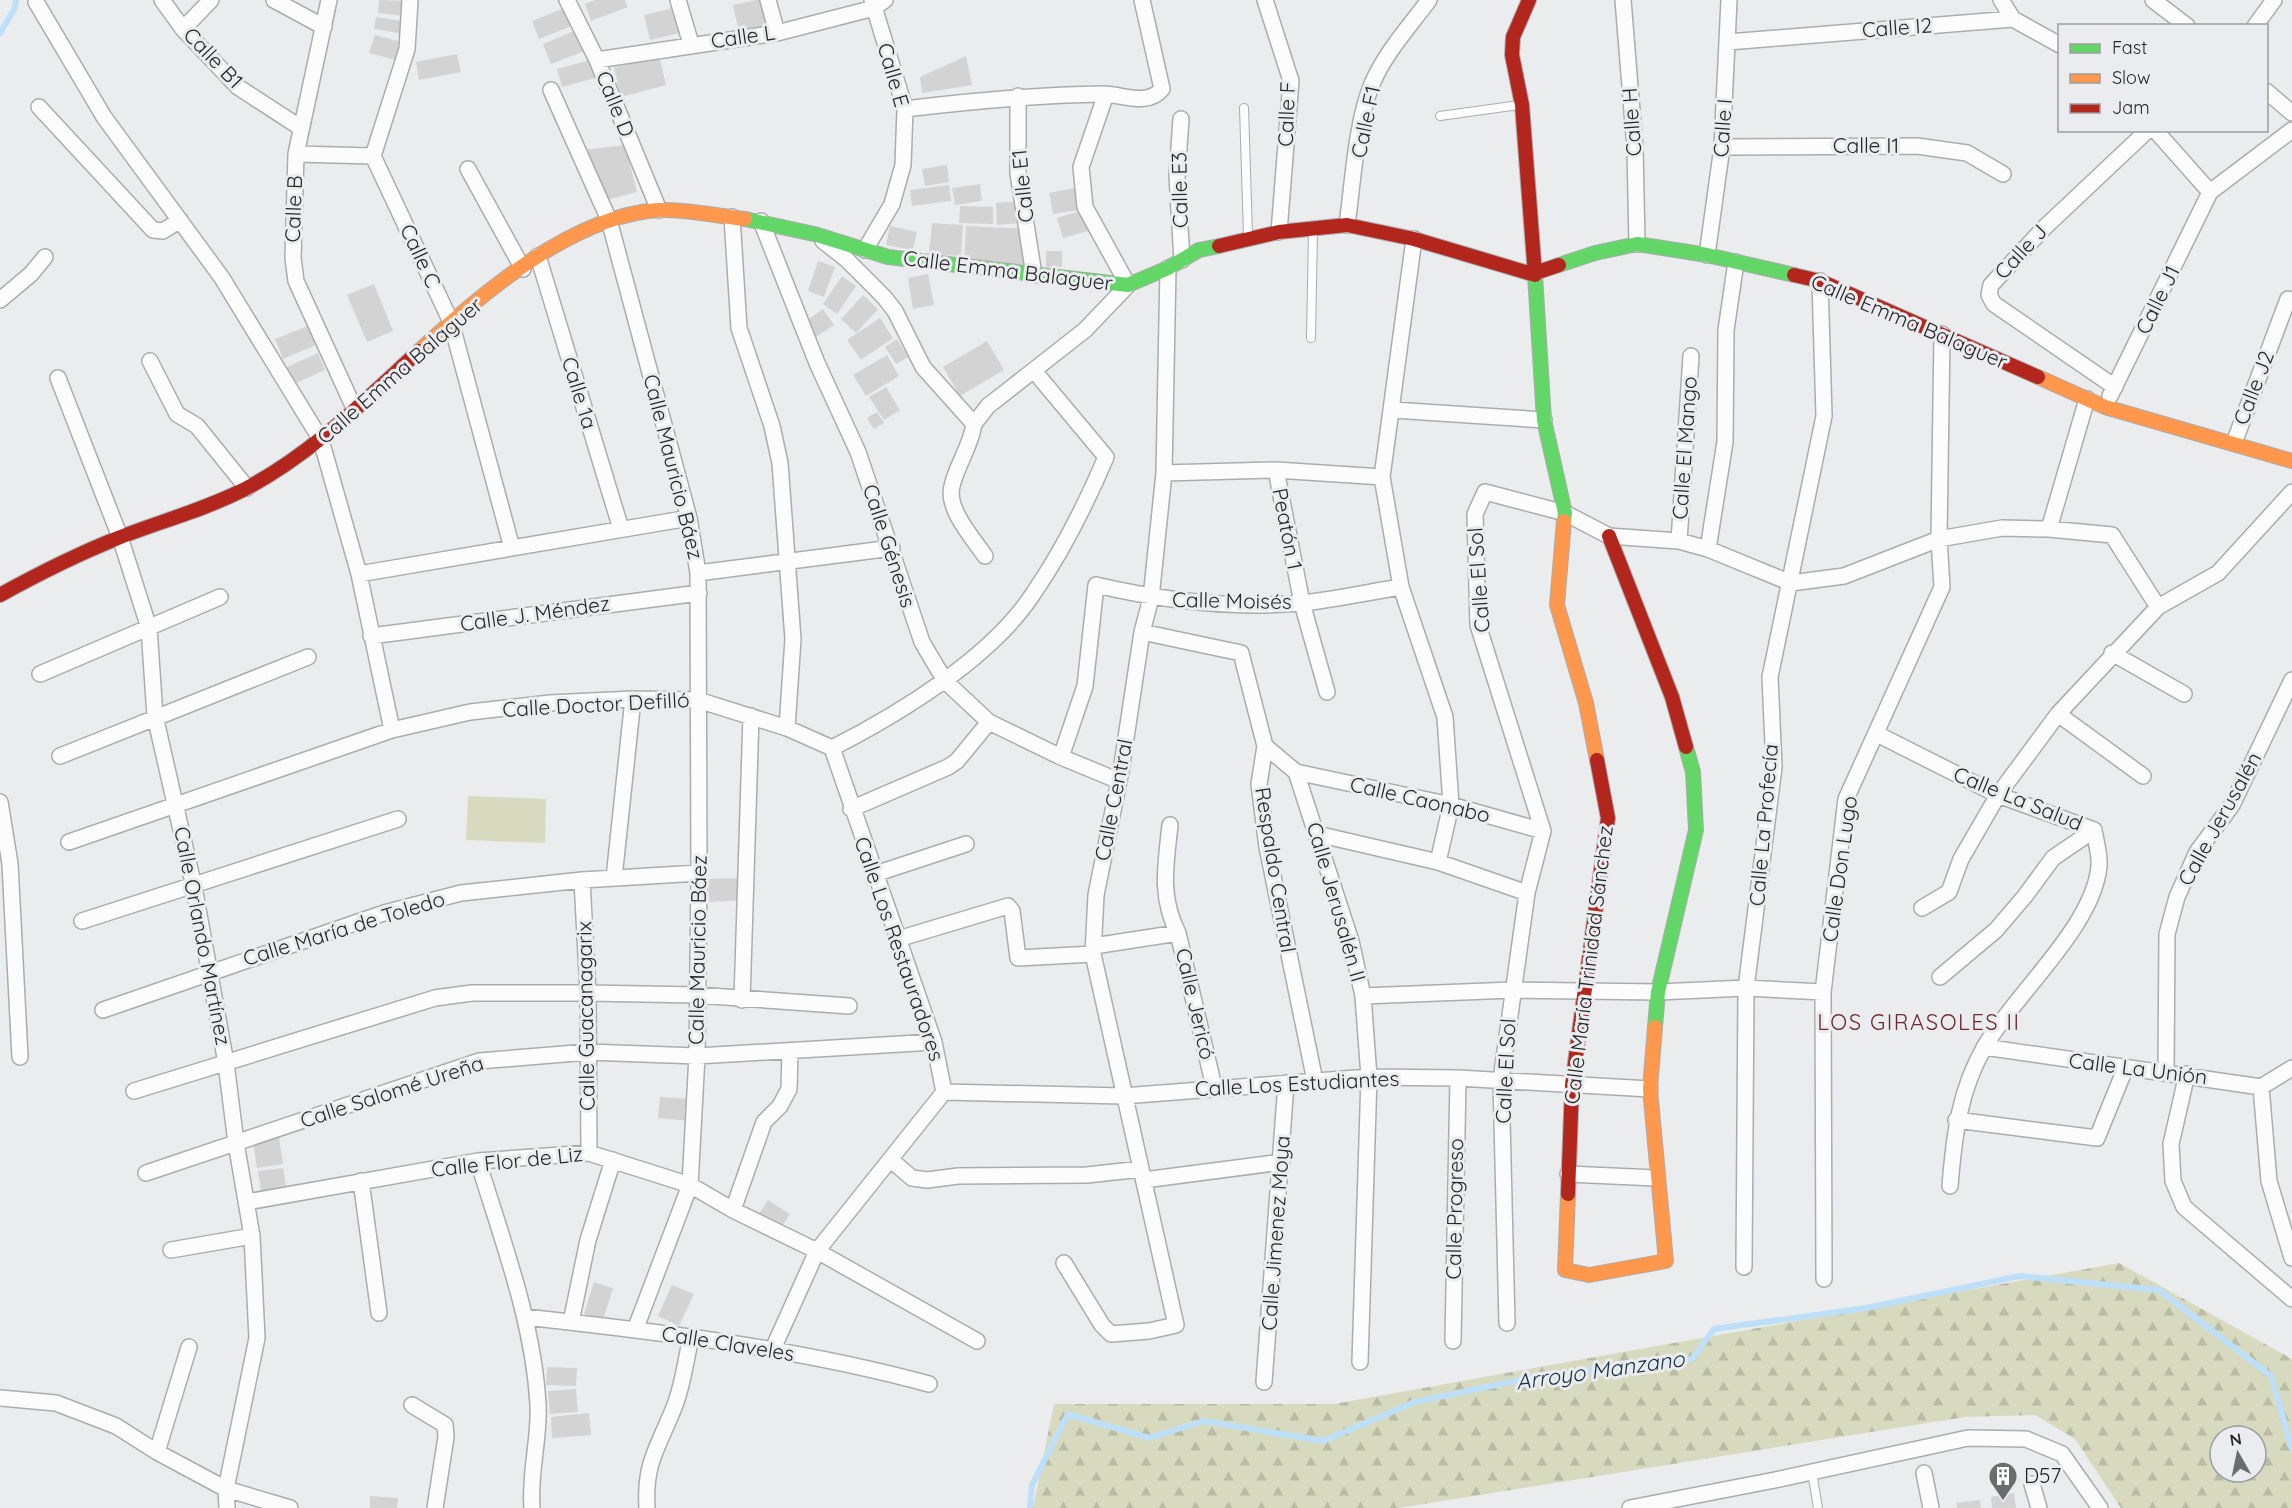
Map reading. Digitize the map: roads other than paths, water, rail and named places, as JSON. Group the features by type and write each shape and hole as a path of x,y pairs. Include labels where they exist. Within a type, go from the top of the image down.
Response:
{"street":[{"name":"Calle B1","path":"162,0 183,29 238,87 301,128"},
{"path":"183,29 211,0"},
{"path":"274,0 324,27"},
{"name":"Calle B","path":"329,0 296,154 293,258 296,281 354,408"},
{"path":"296,154 373,156 407,49 410,0"},
{"name":"Calle D","path":"567,0 597,60 659,210"},
{"path":"678,0 691,44"},
{"path":"768,0 777,33"},
{"path":"905,109 1018,96 1106,94 1144,99 1156,96 1162,88 1142,0"},
{"name":"Calle F","path":"1265,0 1292,81 1280,232"},
{"name":"Calle F1","path":"1347,225 1365,107 1372,84 1385,58 1429,0"},
{"name":"Calle María Trinidad Sánchez","path":"1529,0 1513,37 1512,55 1522,105 1544,420 1565,513 1557,604 1586,703 1608,818 1572,1085 1565,1270 1589,1275 1666,1262 1656,1178"},
{"name":"Calle H","path":"1623,0 1635,148 1637,244"},
{"name":"Calle I","path":"1707,255 1722,147 1729,0"},
{"path":"2001,0 2013,19 2058,44"},
{"path":"2153,0 2184,24"},
{"path":"2256,24 2274,0"},
{"path":"36,2 104,117 222,278 321,440 359,574 392,730"},
{"name":"Calle L","path":"597,60 691,44 777,33 877,3"},
{"name":"Calle E","path":"865,250 892,204 900,174 905,109 877,3"},
{"name":"Calle I2","path":"1728,42 2013,19"},
{"name":"Calle Mauricio Báez","path":"551,90 609,220 689,518 698,573 697,1056 690,1185 635,1330"},
{"path":"2268,93 2292,113"},
{"path":"985,556 957,513 951,493 972,437 974,424 988,406 1035,372 1085,330 1128,285 1085,207 1082,167 1106,94"},
{"name":"Calle E1","path":"1018,96 1018,173 1034,275"},
{"path":"39,107 153,230 163,231 180,220"},
{"name":"Calle E3","path":"1175,264 1180,119"},
{"path":"2157,132 2210,192 2292,130"},
{"name":"Calle J","path":"2115,387 1994,304 1989,295 1991,285 2044,228 2146,132"},
{"name":"Calle I1","path":"1722,147 1917,146 1967,153 2002,174"},
{"name":"Calle C","path":"373,156 451,322 512,548"},
{"path":"468,169 523,269"},
{"name":"Calle J1","path":"2105,407 2210,192"},
{"name":"Calle Emma Balaguer","path":"0,595 45,570 120,537 193,513 247,488 321,440 451,322 538,256 570,237 609,220 659,210 762,221 888,257 1128,285 1175,264 1199,250 1280,232 1347,225 1414,239 1532,274 1595,253 1637,244 1707,255 1820,281 2105,407 2292,461"},
{"path":"732,218 740,328 772,426 780,463 793,639 787,728"},
{"name":"Calle Génesis","path":"762,221 817,363 858,452 892,548 909,610 922,642 945,681 988,722 1061,757 1119,781"},
{"path":"814,234 846,259 884,297 895,311 923,367 974,424"},
{"path":"1414,239 1393,410 1382,477 1401,587 1444,717 1451,805 1438,862"},
{"name":"Calle 1a","path":"538,256 621,529"},
{"path":"0,300 31,274 45,257"},
{"path":"1708,549 1725,442 1726,330 1736,262"},
{"name":"Calle Central","path":"1064,1263 1102,1325 1111,1334 1149,1331 1176,1325 1123,1096 1094,950 1096,895 1119,781 1142,632 1151,598 1164,473 1175,264"},
{"name":"Calle La Profecía","path":"1744,1267 1746,988 1774,767 1770,677 1824,416 1820,281"},
{"name":"Calle J2","path":"2234,444 2288,299"},
{"name":"Calle Don Lugo","path":"1824,1279 1823,992 1846,799 1942,587 1940,539 1942,334"},
{"name":"Calle El Mango","path":"1679,541 1691,356"},
{"path":"150,361 177,414 197,426 247,488"},
{"path":"832,748 878,725 945,681 997,634 1033,595 1092,492 1106,457 1035,372"},
{"name":"Calle Orlando Martínez","path":"58,378 120,537 149,628 155,716 194,887 226,1063 236,1143 247,1202 252,1236 257,1338 226,1489 227,1508"},
{"path":"2049,529 2087,399"},
{"path":"1393,410 1544,420"},
{"path":"1164,473 1276,470 1382,477"},
{"name":"Peatón 1","path":"1276,470 1302,603 1327,692"},
{"name":"Calle El Sol","path":"1507,1323 1501,1080 1527,893 1543,831 1478,625 1475,514 1485,492 1565,513 1609,536 1679,541 1708,549 1791,583 1844,576 1940,539 2002,528 2049,529 2112,535 2158,607"},
{"path":"1922,908 1949,892 1961,859 1998,795 2058,714 2112,653 2158,607 2218,573 2292,492"},
{"path":"359,574 689,518"},
{"path":"1568,1174 1656,1178 1650,1089 1659,992 1696,830 1693,772 1672,697 1609,536"},
{"path":"698,573 892,548"},
{"name":"Calle Moisés","path":"1061,757 1085,686 1096,585 1151,598 1211,604 1302,603 1401,587"},
{"name":"Calle J. Méndez","path":"371,636 699,593"},
{"path":"40,674 220,597"},
{"name":"Respaldo Central","path":"1142,632 1241,653 1265,746 1259,784 1267,847 1315,1081"},
{"path":"2112,653 2184,694"},
{"path":"60,756 155,716 308,657"},
{"name":"Calle Jerusalén","path":"2166,1072 2167,934 2177,897 2197,852 2232,805 2292,680"},
{"path":"614,878 633,699"},
{"name":"Calle Doctor Defilló","path":"69,842 392,730 470,712 550,703 633,699 698,700 787,728 832,748"},
{"path":"2058,714 2143,776"},
{"path":"742,1000 751,716"},
{"path":"851,809 957,761 988,722"},
{"name":"Calle La Salud","path":"1877,734 1998,795 2094,830 2099,866 2093,888 2072,932 2014,1003 1984,1047 1956,1120 1950,1186"},
{"path":"1265,746 1296,772"},
{"name":"Calle Los Restauradores","path":"832,748 851,809 934,1042 944,1092"},
{"name":"Calle Caonabo","path":"1296,772 1451,805 1543,831"},
{"name":"Calle Jerusalén II","path":"1296,772 1352,941 1363,996 1369,1077 1360,1362"},
{"path":"0,802 10,864 20,1057"},
{"path":"82,921 194,887 398,819"},
{"path":"1170,825 1165,896 1169,915 1178,933"},
{"path":"1940,977 1996,930 2053,858 2094,830"},
{"path":"1317,834 1438,862 1527,893"},
{"path":"874,874 966,844"},
{"name":"Calle María de Toledo","path":"103,1010 384,913 461,893 582,880 699,873"},
{"name":"Calle Guacanagarix","path":"582,880 588,993 589,1153"},
{"name":"Calle Jericó","path":"897,939 1008,906 1012,911 1018,958 1094,950 1178,933 1214,1088"},
{"path":"1363,996 1512,990 1659,992 1746,988 1823,992"},
{"path":"134,1091 435,998 472,993 697,995 849,1006"},
{"name":"Calle Salomé Ureña","path":"146,1173 480,1061 588,1052 697,1056 934,1042"},
{"name":"Calle La Unión","path":"1984,1047 2125,1069 2187,1074 2261,1087"},
{"path":"733,1210 765,1122 780,1106 789,1089 790,1051"},
{"path":"2290,1067 2261,1087 2269,1180 2292,1258"},
{"path":"1956,1120 2097,1137 2125,1069"},
{"path":"2187,1074 2171,1144 2173,1180 2184,1207 2292,1299"},
{"name":"Calle Los Estudiantes","path":"944,1092 1123,1096 1369,1077 1458,1078 1650,1089"},
{"name":"Calle Progreso","path":"1453,1341 1458,1078"},
{"name":"Calle Jimenez Moya","path":"1264,1382 1282,1162 1286,1083"},
{"path":"772,1351 817,1251 944,1092"},
{"name":"Calle Flor de Liz","path":"247,1202 478,1161 589,1153 690,1185 733,1210 817,1251 977,1341"},
{"path":"571,1322 588,1240 613,1160"},
{"path":"891,1160 912,1178 927,1180 958,1176 1142,1175 1282,1162"},
{"path":"478,1161 525,1317 538,1404 530,1489 532,1508"},
{"path":"361,1181 379,1313"},
{"path":"171,1250 252,1236"},
{"name":"Calle Claveles","path":"525,1317 692,1337 888,1373 929,1384"},
{"path":"647,1508 646,1482 649,1463 675,1403 692,1337"},
{"path":"157,1452 189,1347"},
{"path":"0,1398 56,1403 116,1426 157,1452 226,1489 290,1508"},
{"path":"411,1405 445,1425 446,1437 435,1508"},
{"path":"1630,1508 1685,1503 1968,1438 2026,1439 2062,1454 2100,1508"},
{"path":"1924,1473 1932,1508"},
{"path":"2032,1484 2039,1508"}],"lane":[{"path":"1440,116 1522,105"},
{"path":"1244,108 1248,238"},
{"path":"1311,338 1313,228"},
{"path":"1812,1472 1818,1508"}],"waterway":[{"path":"0,33 15,8 16,0"},
{"name":"Arroyo Manzano","path":"1030,1508 1032,1485 1068,1414 1149,1438 1204,1421 1323,1441 1415,1402 1539,1376 1692,1359 1714,1329 1866,1308 2020,1276 2159,1290 2271,1376 2292,1449"}],"place":[{"name":"D57","path":"2003,1502"}],"district":[{"name":"LOS GIRASOLES II","path":"1919,1022"}]}
